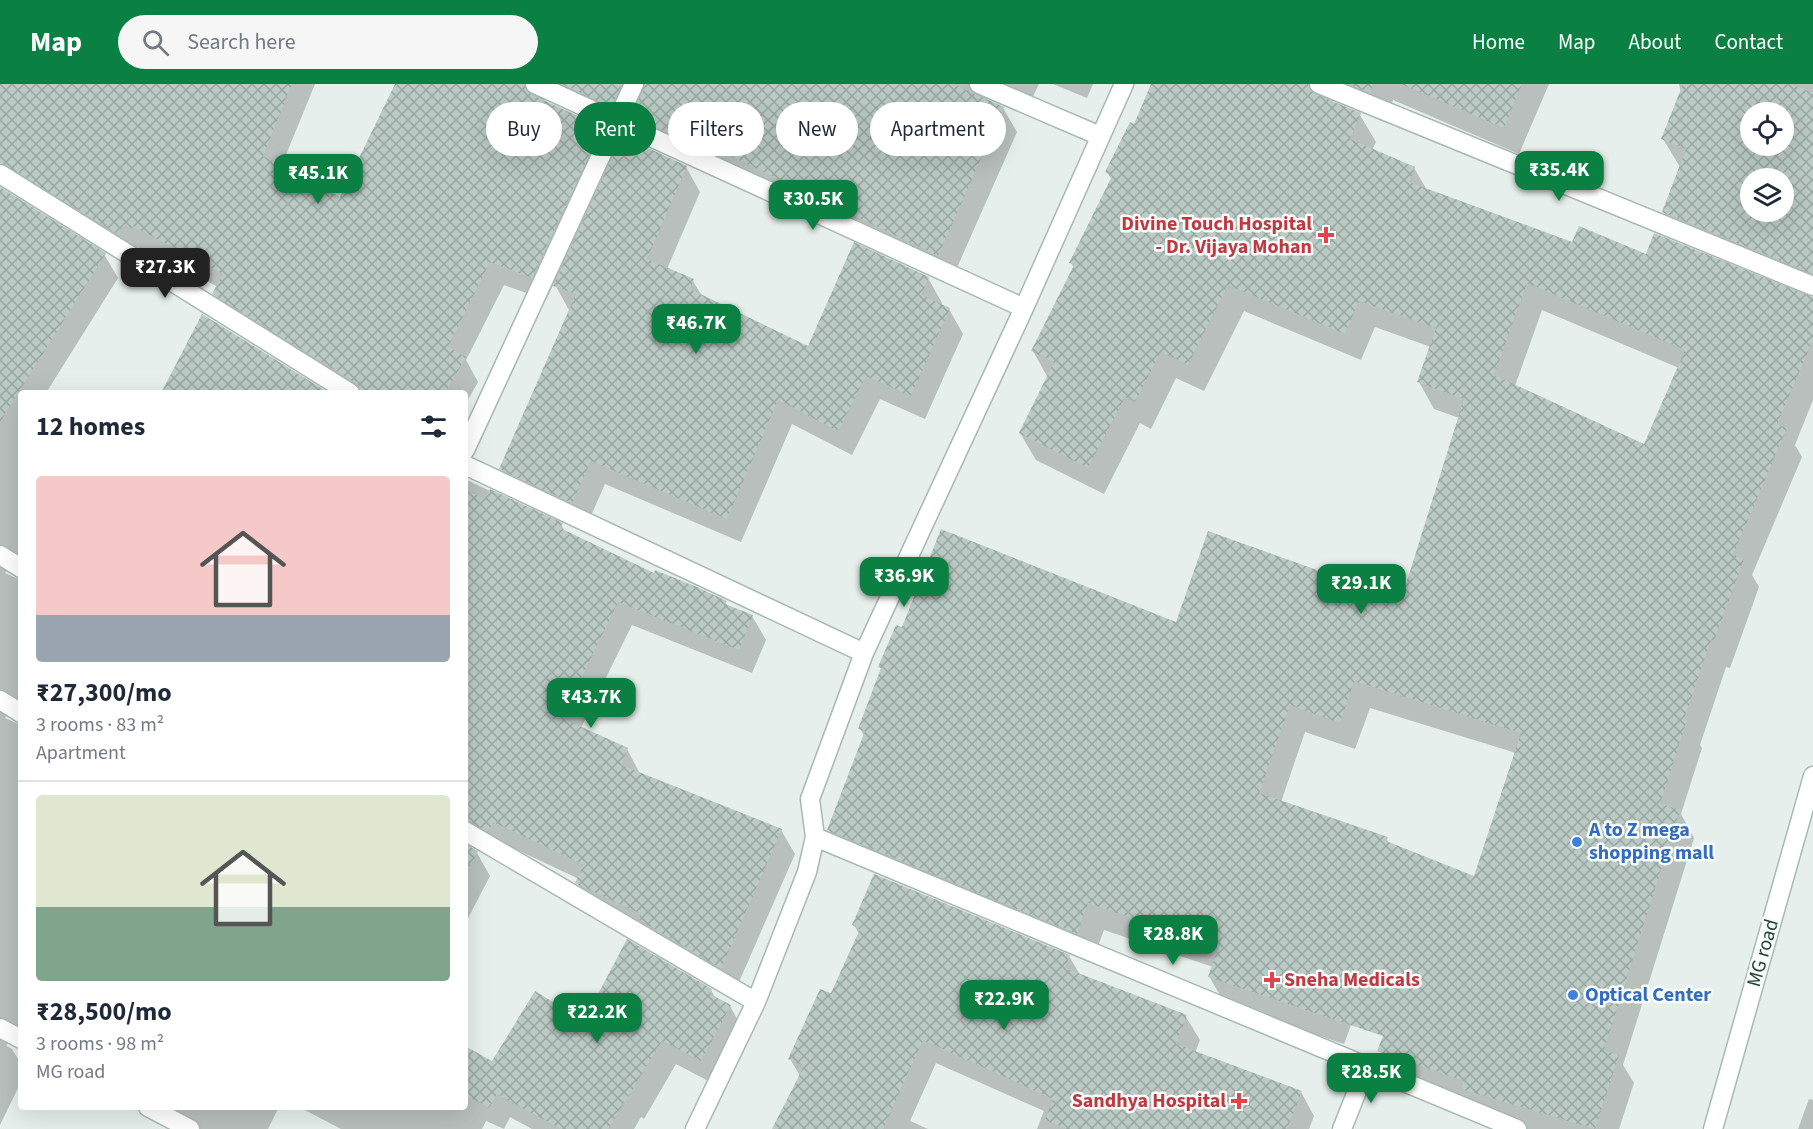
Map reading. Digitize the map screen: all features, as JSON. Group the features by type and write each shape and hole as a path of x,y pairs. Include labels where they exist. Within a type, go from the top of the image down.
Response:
{"street":[{"path":"535,84 575,102"},
{"path":"626,102 634,84"},
{"path":"979,84 1100,136"},
{"path":"695,1129 756,1002 807,872 815,837 810,799 864,653 1024,308 1124,84"},
{"path":"1319,84 1813,286"},
{"path":"656,139 1024,308"},
{"path":"468,444 601,156"},
{"path":"0,174 345,390"},
{"path":"468,466 864,653"},
{"path":"0,555 18,566"},
{"path":"0,700 18,711"},
{"name":"MG road","path":"1713,1129 1813,777"},
{"path":"468,833 756,1002"},
{"path":"815,837 1517,1129"},
{"path":"0,1028 18,1037"},
{"path":"1342,1129 1367,1066"},
{"path":"159,1110 190,1129"}],"building":[{"path":"0,84 292,84 263,156 340,197 395,84 524,84 530,94 547,102 486,102 486,156 562,156 562,109 574,114 574,156 589,156 532,278 490,262 448,347 466,357 447,390 360,390 356,383 212,294 223,274 133,226 131,229 124,224 118,234 0,163"},
{"path":"562,84 622,84 613,102 600,102"},
{"path":"645,84 953,84 993,102 870,102 870,156 982,156 938,256 731,156 764,156 764,102 668,102 668,132 656,127 656,102 638,102"},
{"path":"1151,84 1308,84 1315,94 1361,113 1350,139 1415,167 1409,182 1572,242 1579,226 1646,254 1654,233 1813,297 1813,340 1777,424 1787,428 1733,555 1744,559 1714,641 1711,640 1684,719 1687,720 1660,804 1680,810 1604,1050 1619,1055 1595,1129 1461,1089 1464,1081 1377,1051 1383,1036 1208,977 1218,948 1088,903 1077,934 827,830 865,731 858,729 881,668 878,667 896,625 902,627 941,529 1176,622 1208,531 1401,600 1464,399 1417,382 1436,328 1359,301 1345,334 1228,285 1188,365 1161,352 1135,402 1125,397 1088,468 1019,433 1054,362 1031,351 1074,265 1069,263 1112,176 1105,172 1130,122 1134,124","holes":["1527,283 1685,350 1644,444 1494,375","1354,681 1521,733 1474,876 1386,841 1388,837 1259,793 1290,705 1340,723"]},
{"path":"1349,84 1373,84 1370,93"},
{"path":"1401,84 1522,84 1504,128"},
{"path":"1683,84 1791,84 1813,93 1813,274 1662,212 1686,149 1661,139"},
{"path":"656,152 687,166 647,259 694,279 690,289 808,346 854,242 929,277 921,295 950,308 911,396 866,376 838,431 778,400 727,519 591,461 572,503 499,469 576,294 553,286 613,156 656,156"},
{"path":"0,187 106,253 0,422"},
{"path":"202,314 324,390 163,390"},
{"path":"490,489 563,523 560,528 654,573 655,570 697,587 727,601 725,604 753,615 739,650 618,602 562,718 628,748 621,765 782,829 721,969 638,919 641,914 575,883 584,865 493,822 488,832 468,822 468,491 485,499"},
{"path":"468,846 478,851 468,869"},
{"path":"874,874 1070,955 1065,968 1187,1015 1176,1044 1302,1091 1287,1129 1067,1129 1045,1120 1053,1099 923,1040 883,1129 772,1129 804,1066 788,1059 820,989 831,993 860,929 852,925"},
{"path":"627,939 712,989 710,994 731,1005 701,1061 662,1041 608,1129 561,1129 497,1094 489,1108 468,1097 468,1048 492,1061 535,991 584,1021"}],"place":[{"name":"Divine Touch Hospital - Dr. Vijaya Mohan","path":"1326,235"},
{"name":"A to Z mega shopping mall","path":"1577,842"},
{"name":"Sneha Medicals","path":"1272,980"},
{"name":"Optical Center","path":"1573,995"},
{"name":"Sandhya Hospital","path":"1239,1101"}]}
